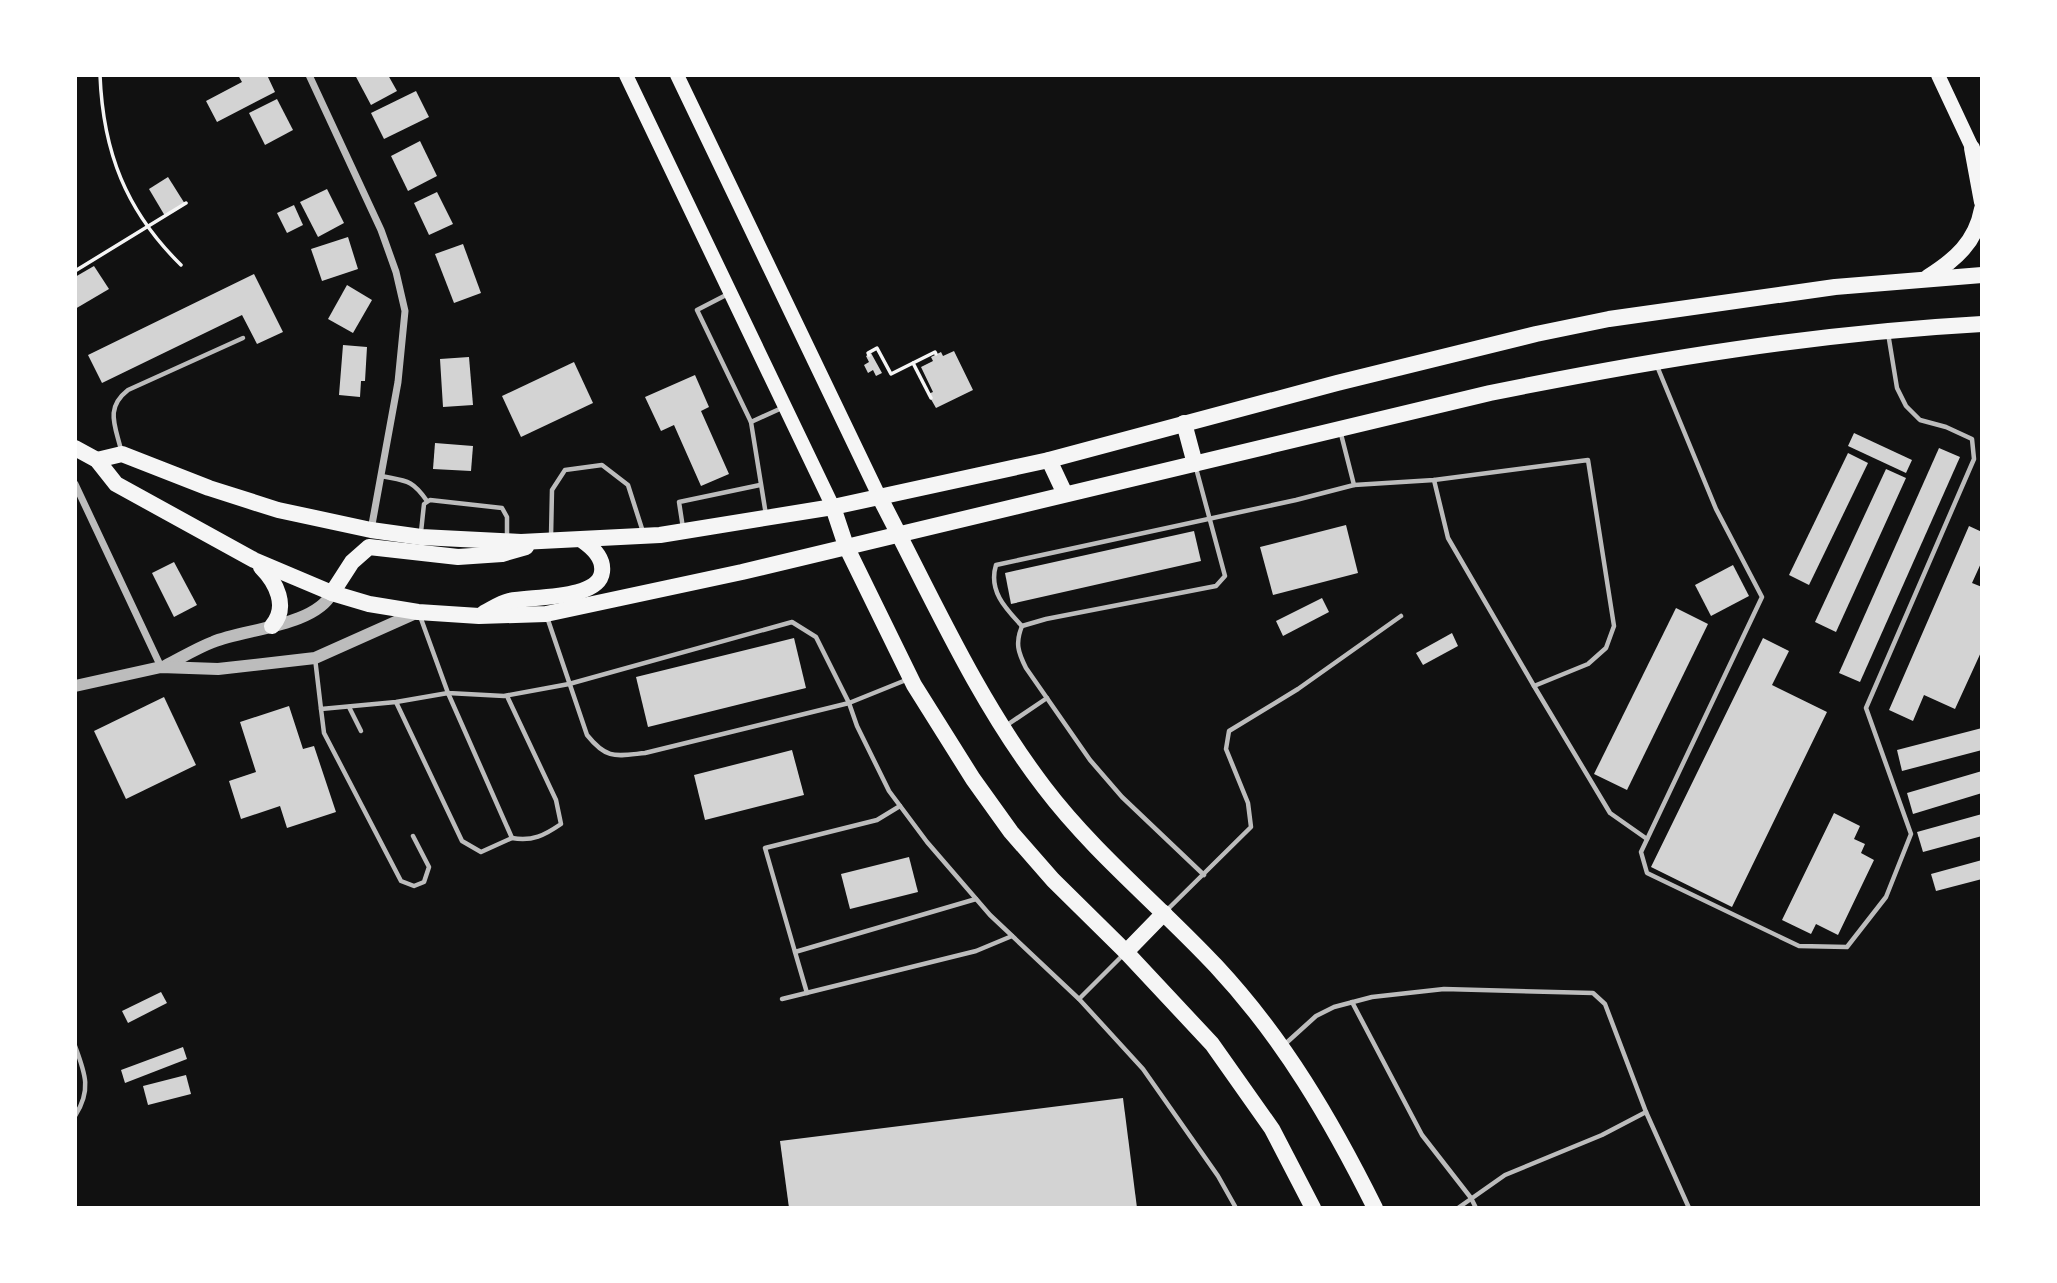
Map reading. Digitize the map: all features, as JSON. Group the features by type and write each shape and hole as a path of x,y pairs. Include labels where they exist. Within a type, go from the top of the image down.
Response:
{"main road":[{"path":"626,75 833,508 846,546 910,678 943,735 1011,832 1053,880 1191,1019 1232,1071 1272,1129 1313,1208"},
{"path":"677,75 956,651 1002,729 1069,818 1217,967 1282,1046 1317,1098 1376,1208"},
{"path":"1938,75 1982,169"},
{"path":"1972,148 1982,202"},
{"path":"1926,279 1964,250 1975,233 1982,209"},
{"path":"97,460 122,454 177,477 243,499 371,530 421,537 507,542 644,537 833,508 1049,460 1350,379 1609,319 1835,287 1982,275"},
{"path":"75,448 97,460 116,484 254,560 332,593 369,604 418,612 479,616 546,614 742,572 1490,393 1655,362 1812,339 1982,324"},
{"path":"1184,423 1195,464"},
{"path":"1049,460 1065,494"},
{"path":"479,616 506,602 582,592 595,586 602,574 602,566 597,553 583,541"},
{"path":"332,593 352,562 369,547 473,557 502,554 548,542"},
{"path":"254,560 272,580 279,595 278,617 272,626"},
{"path":"1126,952 1164,913"}],"street":[{"path":"309,75 381,230 397,272 405,311 398,382 371,530"},
{"path":"75,484 161,667"},
{"path":"75,686 161,667 213,642 314,611 328,600 332,593"},
{"path":"161,667 218,669 314,657 418,612"}],"lane":[{"path":"730,292 697,310 751,422 767,520"},
{"path":"1655,362 1716,509 1762,597 1647,839 1642,852 1647,873 1799,946 1847,947 1886,897 1911,834 1866,708 1975,459 1972,439 1920,421 1906,406 1897,388 1887,331"},
{"path":"122,454 113,414 118,398 128,390 243,338"},
{"path":"751,422 784,406"},
{"path":"1340,430 1354,485"},
{"path":"1022,626 1001,604 993,575 996,565 1354,485 1434,480 1588,460 1614,626 1606,648 1588,664 1534,686"},
{"path":"1022,626 1216,586 1225,576 1195,464"},
{"path":"548,542 552,490 565,470 602,465 628,485 644,537"},
{"path":"380,475 412,483 427,501"},
{"path":"1434,480 1448,538 1534,686 1610,813 1647,839"},
{"path":"684,532 679,502 760,485"},
{"path":"421,537 424,504 427,501"},
{"path":"427,501 502,508 507,517 507,542"},
{"path":"418,612 448,693 512,838"},
{"path":"546,614 587,735 597,748 615,757 645,753 849,704 910,678"},
{"path":"1164,913 1251,827 1248,803 1226,749 1229,731 1298,690 1401,616"},
{"path":"321,709 396,702 448,693 507,696 569,684 792,622 816,638 889,791 900,806 976,898 1079,999 1143,1069 1218,1176 1236,1208"},
{"path":"1022,626 1017,638 1018,653 1090,760 1122,797 1204,876"},
{"path":"314,657 324,733 401,881 414,886 424,882 429,867 413,836"},
{"path":"396,702 462,841 481,852 512,838 524,841 535,839 561,824 556,800 507,696"},
{"path":"1002,729 1047,698"},
{"path":"349,707 361,731"},
{"path":"807,993 765,848 877,820 900,806"},
{"path":"795,952 976,898"},
{"path":"782,999 976,951 1012,936"},
{"path":"1079,999 1126,952"},
{"path":"1282,1046 1316,1016 1334,1007 1372,997 1444,989 1593,993 1605,1004 1646,1112 1689,1208"},
{"path":"1352,1002 1422,1135 1476,1208"},
{"path":"75,1046 86,1080 86,1095 75,1116"},
{"path":"1458,1208 1505,1175 1602,1135 1646,1112"}],"path":[{"path":"100,75 108,144 128,196 147,227 181,265"},
{"path":"75,271 186,203"},
{"path":"869,355 868,353 877,348 891,374 935,352 936,354"},
{"path":"913,363 931,398"}],"building":[{"path":"238,75 267,75 275,92 217,122 206,101 242,82"},
{"path":"355,75 388,75 397,91 371,105"},
{"path":"416,91 429,117 384,139 371,113"},
{"path":"277,99 293,130 265,145 249,113"},
{"path":"420,141 437,176 408,191 391,156"},
{"path":"168,177 185,204 165,216 149,189"},
{"path":"327,189 344,223 318,237 300,202"},
{"path":"437,192 453,224 429,235 414,203"},
{"path":"294,205 303,225 287,233 277,213"},
{"path":"348,237 358,269 322,281 311,249"},
{"path":"463,244 481,293 454,303 435,254"},
{"path":"94,266 109,289 75,309 75,277"},
{"path":"254,274 283,332 257,344 242,315 102,383 88,355"},
{"path":"347,285 372,300 353,333 328,319"},
{"path":"343,345 367,347 365,381 361,381 360,397 339,395"},
{"path":"954,351 973,390 936,408 928,394 933,392 921,367 933,361 931,357 941,352 943,356"},
{"path":"871,353 882,373 876,376 873,370 868,373 864,365 869,362 866,356"},
{"path":"469,357 473,405 443,407 440,359"},
{"path":"574,362 593,403 521,437 502,396"},
{"path":"695,375 709,407 701,411 729,474 701,486 674,425 661,431 645,397"},
{"path":"1854,433 1912,460 1906,473 1848,446"},
{"path":"435,443 473,446 471,471 433,469"},
{"path":"1939,448 1960,457 1860,682 1839,673"},
{"path":"1848,453 1868,463 1809,585 1789,575"},
{"path":"1886,469 1906,478 1836,632 1815,622"},
{"path":"1346,525 1358,573 1273,595 1260,547"},
{"path":"1969,526 1982,532 1982,561 1972,583 1982,587 1982,650 1955,709 1924,695 1913,721 1889,710"},
{"path":"1194,531 1201,561 1011,604 1005,573"},
{"path":"174,562 197,605 174,617 152,573"},
{"path":"1733,565 1749,596 1711,616 1695,585"},
{"path":"1322,598 1329,612 1283,636 1276,621"},
{"path":"1676,608 1708,624 1627,790 1594,774"},
{"path":"1452,633 1458,646 1423,665 1416,653"},
{"path":"794,638 806,688 648,727 636,677"},
{"path":"1763,638 1789,651 1772,685 1827,712 1732,907 1651,867"},
{"path":"164,697 196,765 126,799 94,731"},
{"path":"289,706 303,749 314,746 336,812 287,828 280,806 241,819 229,781 256,772 240,722"},
{"path":"1982,728 1982,750 1902,771 1897,750"},
{"path":"792,750 804,795 705,820 694,775"},
{"path":"1982,771 1982,793 1913,814 1907,793"},
{"path":"1834,813 1860,826 1854,839 1865,844 1861,853 1874,860 1838,935 1816,924 1811,934 1782,920"},
{"path":"1982,814 1982,836 1923,852 1917,832"},
{"path":"909,857 918,892 850,909 841,874"},
{"path":"1982,860 1982,879 1936,891 1931,874"},
{"path":"161,992 167,1003 128,1023 122,1011"},
{"path":"183,1047 187,1059 125,1083 121,1070"},
{"path":"186,1075 191,1094 148,1105 143,1086"},
{"path":"1123,1098 1137,1208 789,1208 780,1141"}]}
